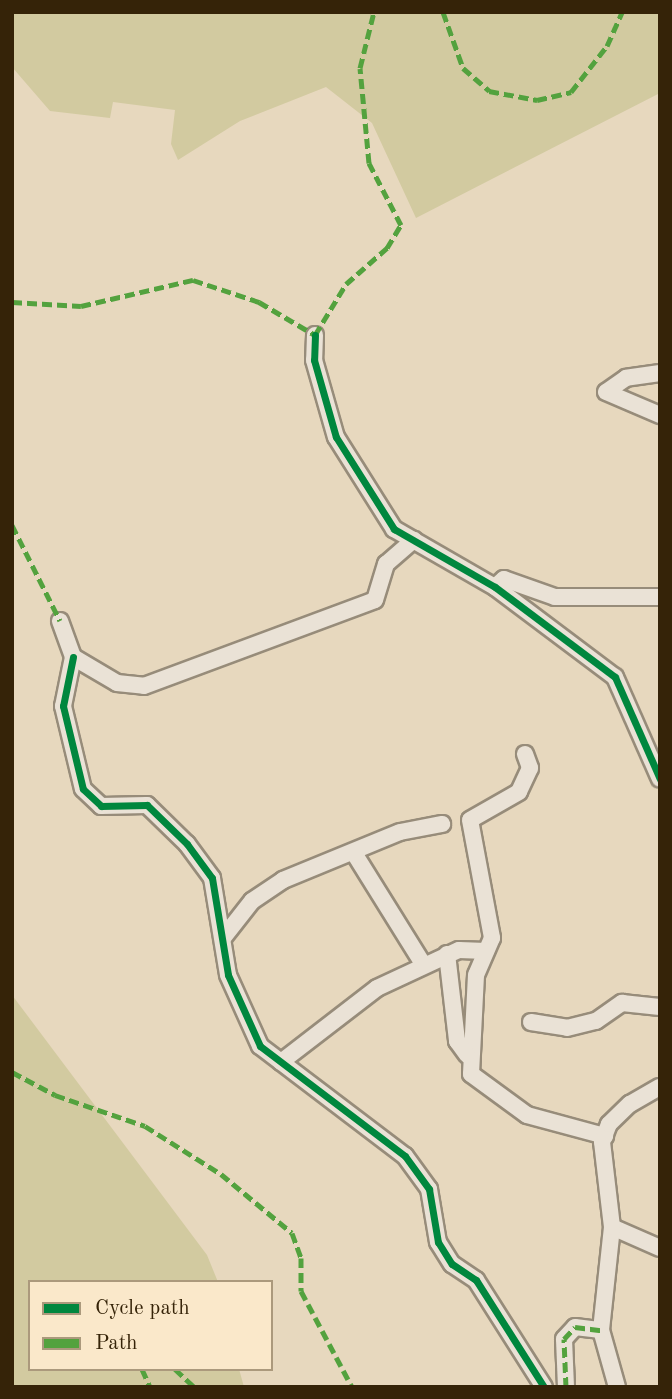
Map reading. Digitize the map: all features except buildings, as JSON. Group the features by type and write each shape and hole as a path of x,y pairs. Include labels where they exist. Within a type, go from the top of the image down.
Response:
{"street":[{"path":"315,335 314,360 336,438 394,529 495,587 615,677 660,779"},
{"path":"660,373 626,377 606,392 660,415"},
{"path":"73,657 117,682 144,686 375,600 386,564 414,540"},
{"path":"495,587 504,579 555,597 660,597"},
{"path":"60,621 73,657 63,706 83,789 101,806 147,805 161,813 212,878 241,1014 260,1046 405,1156 429,1189 438,1242 452,1264 476,1280 544,1387"},
{"path":"525,754 530,768 519,792 470,820 491,915 486,951 476,975 467,1055 471,1074 496,1097 527,1115 605,1136"},
{"path":"223,938 252,901 284,880 400,832 442,824"},
{"path":"354,853 423,964"},
{"path":"281,1062 377,988 447,954 486,951"},
{"path":"447,954 457,1041 467,1055"},
{"path":"531,1022 567,1028 596,1021 622,1003 660,1007"},
{"path":"617,1387 601,1330 612,1227 605,1136 630,1104 660,1087"},
{"path":"612,1227 660,1248"},
{"path":"566,1387 564,1339 575,1327 601,1330"}],"shaded area":[{"path":"12,12 660,12 660,93 416,218 372,123 326,87 240,121 178,160 171,144 175,110 113,102 110,118 50,111 12,67"},
{"path":"12,995 207,1255 217,1280 28,1280 28,1371 240,1371 244,1387 12,1387"}],"marked path":[{"path":"12,302 81,306 193,280 259,302 315,335 346,284 387,248 401,225 369,163 360,68 374,12"},
{"path":"443,12 463,68 489,91 537,100 571,92 607,46 622,12"},
{"path":"12,525 60,621"},
{"path":"12,1072 55,1095 145,1126 221,1174 292,1233 301,1258 301,1291 352,1387"},
{"path":"566,1387 564,1339 575,1327 601,1330"},
{"path":"143,1371 150,1387"},
{"path":"177,1371 194,1387"}],"cycle path":[{"path":"315,335 314,360 336,437 394,529 495,587 615,677 660,779"},
{"path":"73,657 63,706 83,789 101,806 147,805 187,844 212,878 228,975 260,1046 405,1156 429,1189 438,1242 452,1264 476,1280 544,1387"}]}
